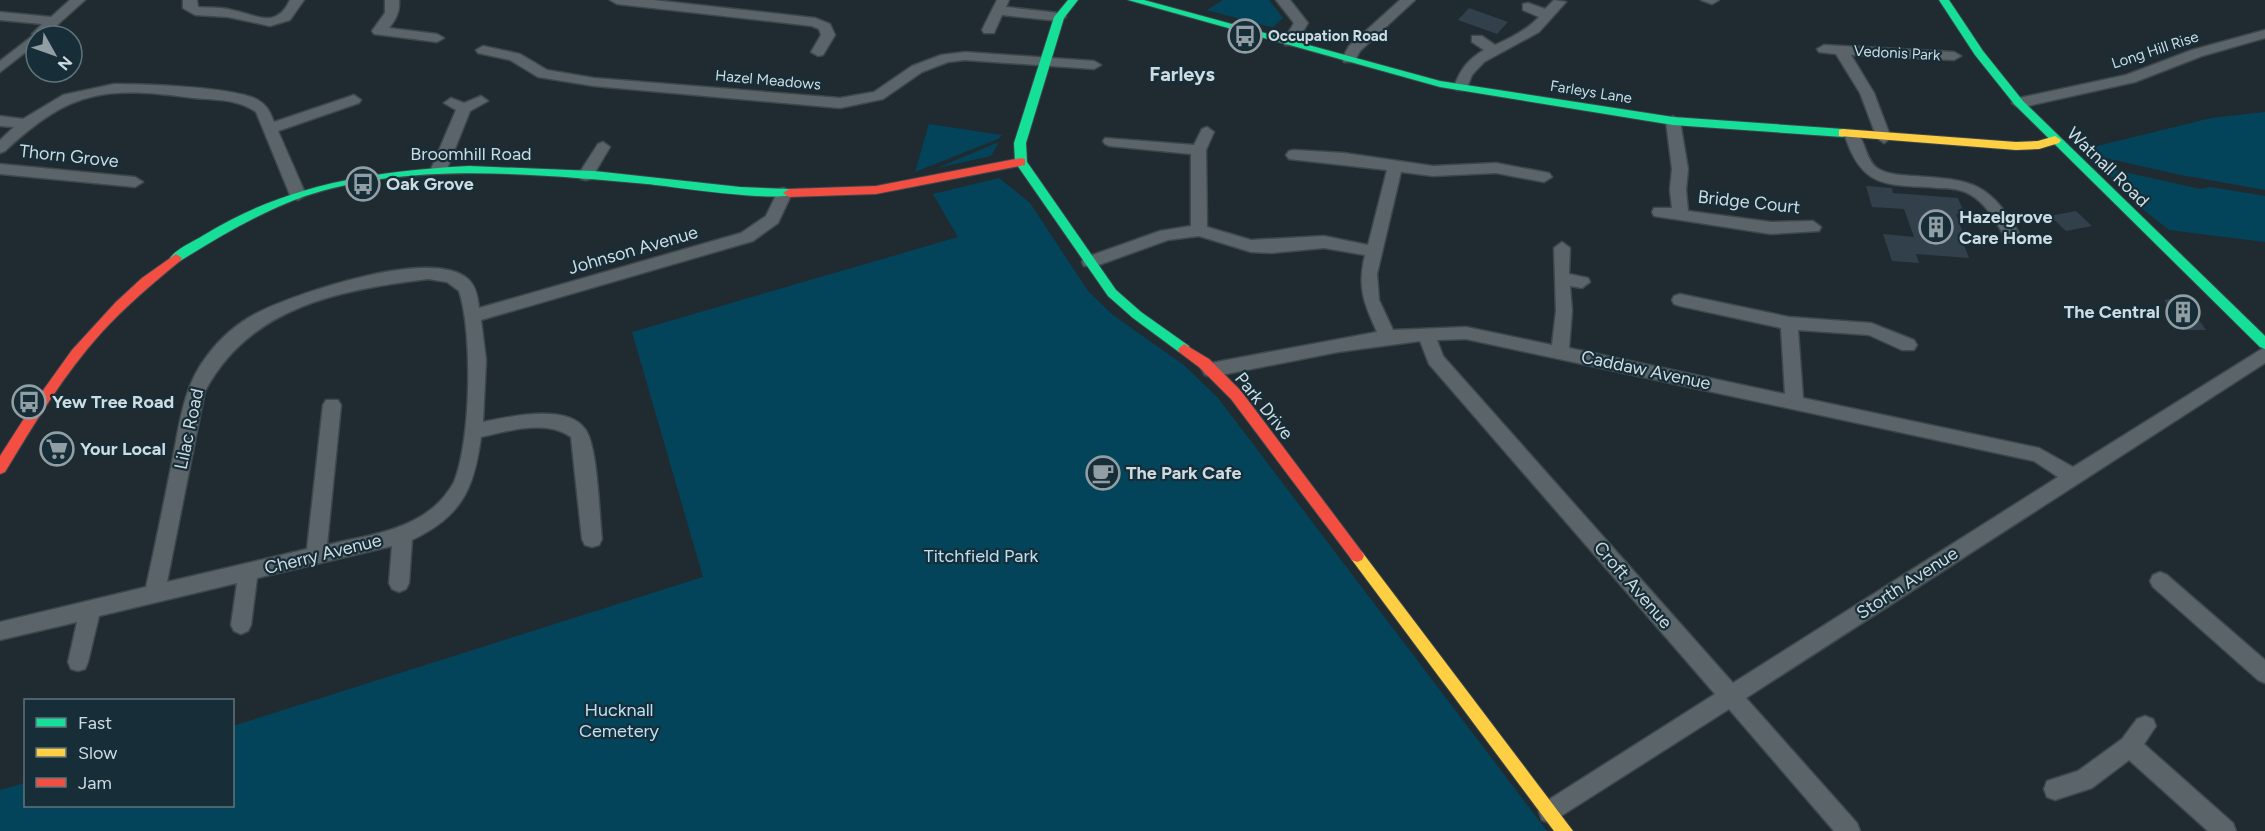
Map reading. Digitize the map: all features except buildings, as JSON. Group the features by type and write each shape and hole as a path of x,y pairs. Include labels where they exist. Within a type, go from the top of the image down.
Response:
{"street":[{"path":"0,68 24,43 78,0"},
{"path":"190,0 190,8 195,11 232,14 255,22 267,23 286,16 294,8 297,0"},
{"path":"392,0 392,16 379,31 437,38"},
{"path":"617,0 662,3 815,22 825,27 828,35 818,52"},
{"path":"1021,162 1020,143 1059,16 1073,0"},
{"name":"Farleys Lane","path":"1133,0 1461,87 1672,121 1852,136 2016,146 2039,145 2055,140"},
{"path":"1283,0 1301,23 1290,42"},
{"name":"Watnall Road","path":"1944,0 1979,53 2019,103 2055,140 2258,331 2265,344"},
{"path":"1349,58 1354,49 1402,2"},
{"path":"1461,87 1467,68 1531,32 1559,2"},
{"path":"989,30 1000,5 1059,16"},
{"path":"1528,7 1547,15"},
{"path":"0,16 54,21"},
{"path":"426,51 447,26"},
{"name":"Long Hill Rise","path":"2019,103 2130,78 2198,53 2265,34"},
{"path":"1477,39 1494,51"},
{"name":"Vedonis Park","path":"1824,49 1954,56"},
{"name":"Hazel Meadows","path":"483,50 515,57 543,74 584,80 840,103 878,96 917,69 946,58 965,56 1094,65"},
{"name":"Vedonis Park","path":"1841,50 1867,93 1884,138"},
{"path":"0,148 46,109 72,97 122,87 236,98 251,102 262,110 298,195"},
{"path":"271,128 355,100"},
{"path":"440,169 458,105 482,100"},
{"path":"0,121 27,124"},
{"name":"Bridge Court","path":"1672,121 1680,169 1678,190 1681,215"},
{"path":"1199,230 1199,150 1207,132"},
{"path":"1852,136 1862,162 1878,174 1890,178 1955,184 1984,196 2014,238"},
{"path":"1110,142 1199,150"},
{"path":"586,175 603,147"},
{"path":"1294,155 1326,150 1395,166 1433,171 1496,168 1543,183 1547,160"},
{"name":"Broomhill Road","path":"0,468 6,450 80,345 130,293 176,257 221,229 298,195 369,177 440,169 501,169 784,193 876,190 1021,162"},
{"name":"Park Drive","path":"1021,162 1112,293 1211,370 1236,395 1564,831"},
{"path":"1388,338 1371,300 1369,274 1372,251 1395,166"},
{"name":"Thorn Grove","path":"0,168 135,183"},
{"name":"Johnson Avenue","path":"473,316 747,237 772,219 784,193"},
{"name":"Bridge Court","path":"1660,212 1771,228 1813,227"},
{"path":"1090,262 1166,235 1199,230 1251,246 1271,247 1324,242 1372,251"},
{"path":"1560,352 1564,311 1561,279 1562,248"},
{"name":"Lilac Road","path":"155,594 196,391 206,369 237,336 265,316 299,300 428,273 441,274 460,281 467,289 473,316"},
{"path":"1561,279 1582,282"},
{"path":"1680,300 1710,314 1789,323 1893,329 1908,345"},
{"name":"Cherry Avenue","path":"0,631 403,535 435,517 458,492 465,478 480,383 479,353 473,316"},
{"path":"1789,323 1794,402"},
{"name":"Caddaw Avenue","path":"1211,370 1388,338 1426,333 1466,333 2039,455 2073,477"},
{"name":"Croft Avenue","path":"1426,333 1435,359 1849,831"},
{"name":"Storth Avenue","path":"1550,812 2265,354"},
{"path":"316,555 332,405"},
{"path":"472,431 543,420 562,423 577,432 584,445 592,539"},
{"path":"399,583 403,535"},
{"path":"241,625 248,572"},
{"path":"2160,581 2265,673"},
{"path":"78,662 90,610"},
{"path":"2055,789 2084,780 2130,746 2145,726"},
{"path":"2130,746 2225,831"}],"green space":[{"path":"1223,0 1269,0 1283,18 1273,27 1207,10"},
{"path":"2265,112 2265,190 2176,174 2084,153 2081,150 2211,118"},
{"path":"929,124 1002,135 998,139 915,172"},
{"path":"999,142 991,156 937,168"},
{"path":"2102,167 2200,189 2210,187 2265,196 2265,242 2169,230 2144,210"},
{"name":"Titchfield Park","path":"999,178 1030,203 1088,291 1113,315 1185,366 1218,398 1547,831 0,831 0,790 24,783 24,807 234,807 234,726 703,577 632,332 958,237 933,194"}],"traffic: fast":[{"path":"1073,0 1059,17 1020,143 1021,162 1112,293 1137,315 1184,349"},
{"path":"1133,0 1440,84 1673,121 1843,133"},
{"path":"1944,0 1979,53 2019,103 2265,344"},
{"path":"176,258 233,223 290,198 349,182 408,173 469,170 531,171 594,175 756,192 789,193"}],"traffic: slow":[{"path":"1843,133 2016,146 2039,145 2055,140"},
{"path":"1357,556 1564,831"}],"traffic: jam":[{"path":"789,193 876,190 1021,162"},
{"path":"0,468 38,406 76,353 120,305 176,258"},
{"path":"1184,349 1204,363 1236,395 1357,556"}],"place":[{"name":"Occupation Road","path":"1245,36"},
{"name":"Oak Grove","path":"363,184"},
{"name":"Hazelgrove Care Home","path":"1936,227"},
{"name":"The Central","path":"2183,312"},
{"name":"Yew Tree Road","path":"29,402"},
{"name":"Your Local","path":"57,449"},
{"name":"The Park Cafe","path":"1103,473"}],"district":[{"name":"Farleys","path":"1182,74"}],"park label":[{"name":"Hucknall Cemetery","path":"619,720"}]}
